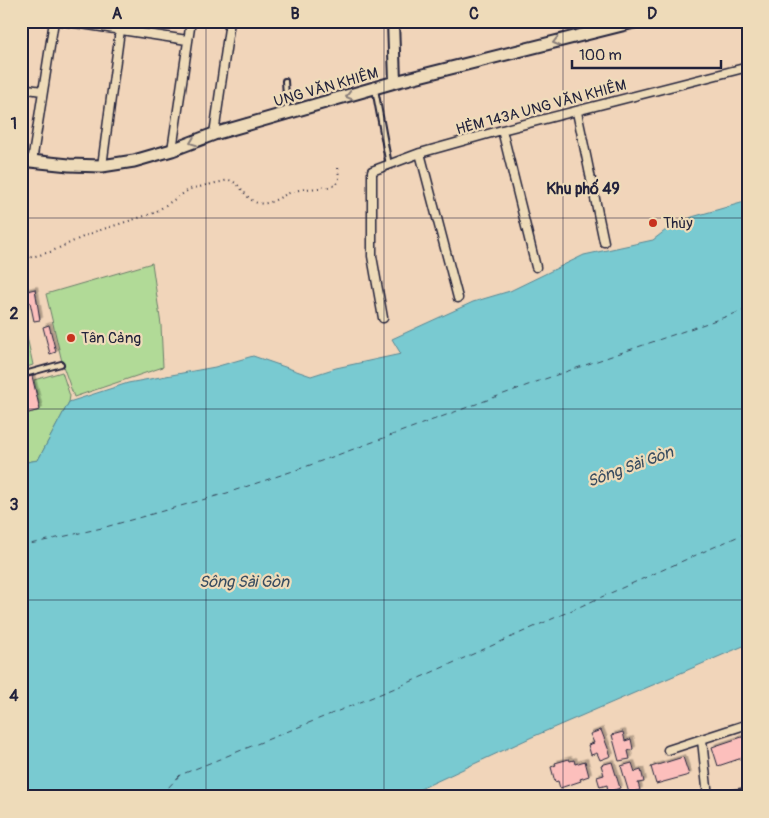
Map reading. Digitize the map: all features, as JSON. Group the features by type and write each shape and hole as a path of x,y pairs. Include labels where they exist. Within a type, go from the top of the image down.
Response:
{"main road":[{"name":"UNG VĂN KHIÊM","path":"27,161 69,166 102,166 134,161 172,150 214,134 395,82 638,21"},
{"path":"730,797 748,794"}],"street":[{"path":"27,161 54,21"},
{"path":"62,21 187,40"},
{"path":"172,150 191,21"},
{"path":"214,134 230,21"},
{"path":"393,21 395,82"},
{"path":"102,166 120,30"},
{"name":"HẺM 143A UNG VĂN KHIÊM","path":"383,318 372,256 372,171 420,153 502,130 748,67"},
{"path":"21,88 42,91"},
{"path":"577,112 604,242"},
{"path":"502,130 536,266"},
{"path":"420,153 458,298"},
{"path":"668,750 748,724"},
{"path":"702,740 708,797"}],"lane":[{"path":"285,81 287,114"},
{"path":"375,89 389,165"},
{"path":"21,375 60,364"}],"path":[{"path":"21,260 50,252 94,232 154,213 190,189 229,180 235,182 251,200 265,204 295,191 332,187 337,184 339,178 338,167"}],"green space":[{"path":"152,263 161,325 163,367 74,397 63,366 46,294"},
{"path":"23,318 33,365 21,369 21,319"},
{"path":"62,372 70,396 69,402 38,460 21,463 21,415 40,410 34,380"}],"water":[{"name":"Sông Sài Gòn","path":"748,201 748,644 532,737 403,797 21,797 21,463 38,460 69,402 128,383 215,367 253,356 311,376 336,368 401,354 392,339 473,302 510,291 584,255 653,240 666,230 692,217"}],"building":[{"path":"35,289 40,320 34,321 30,302 25,303 23,292"},
{"path":"49,325 56,352 50,354 43,327"},
{"path":"32,376 40,410 21,415 21,379"},
{"path":"601,730 611,756 600,760 597,753 591,755 588,745 594,743 590,734"},
{"path":"623,732 625,741 631,739 633,749 628,751 630,759 619,761 612,735"},
{"path":"748,735 748,756 718,766 712,747"},
{"path":"683,757 689,775 656,784 651,767"},
{"path":"569,759 570,761 574,760 575,764 585,761 589,776 580,779 581,781 560,788 558,781 555,782 551,767 556,765 555,763"},
{"path":"612,762 620,788 608,792 607,785 600,787 597,777 604,775 601,765"},
{"path":"632,763 635,772 641,770 644,782 638,783 640,790 629,793 621,766"}],"ferry route":[{"path":"21,546 102,528 227,493 302,468 539,381 748,309"},
{"path":"164,797 167,789 180,775 410,682 748,532"}],"place":[{"name":"Thủy","path":"653,223"},
{"name":"Tân Cảng","path":"71,338"}],"district":[{"name":"Khu phố 49","path":"583,188"}]}
